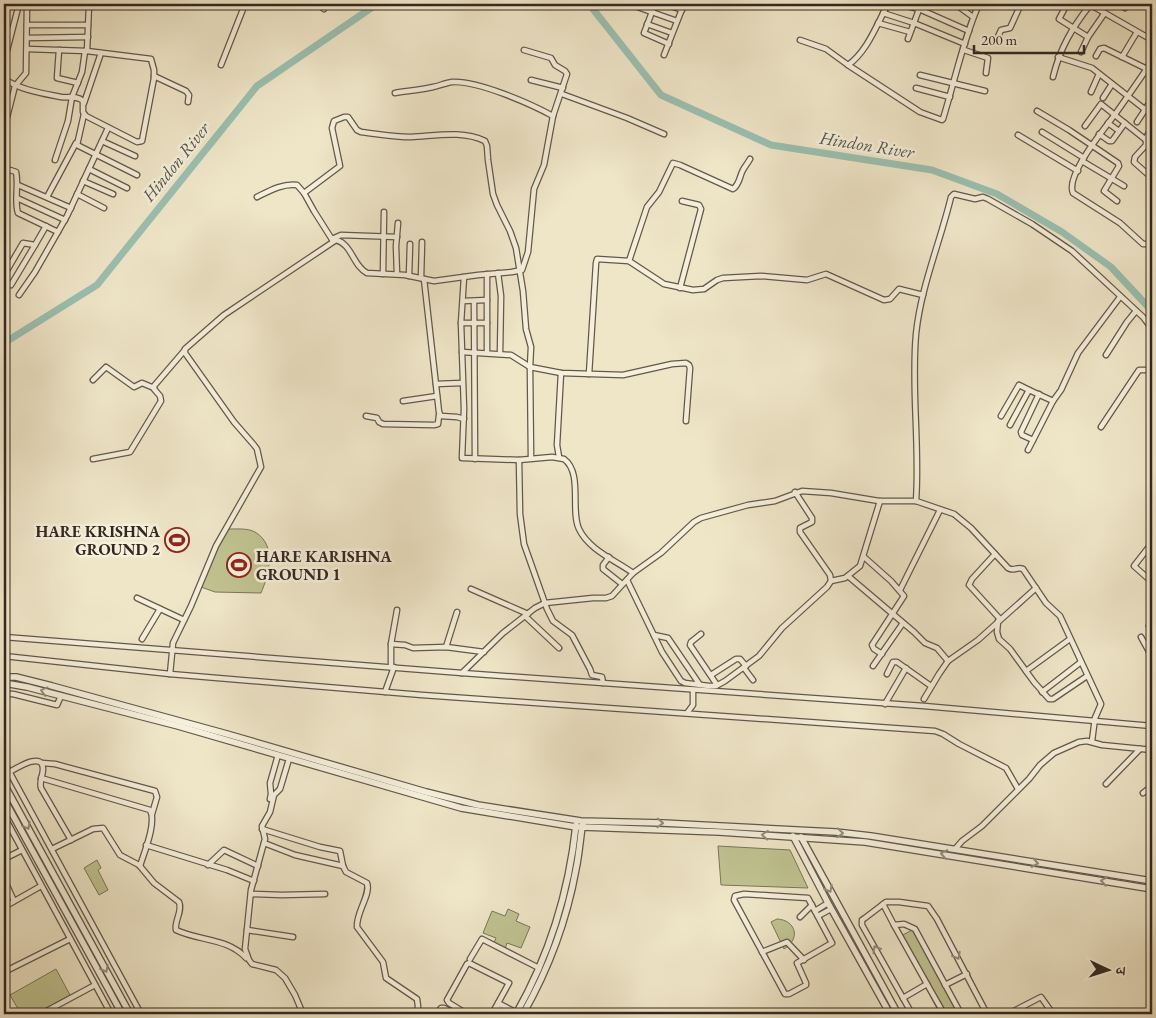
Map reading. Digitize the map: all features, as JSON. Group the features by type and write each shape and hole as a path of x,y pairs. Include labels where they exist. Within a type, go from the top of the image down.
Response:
{"street":[{"path":"221,65 245,4"},
{"path":"317,4 324,9"},
{"path":"629,4 677,21"},
{"path":"655,4 644,31 645,34 669,44"},
{"path":"665,4 682,10"},
{"path":"664,55 684,4"},
{"path":"848,65 858,55 872,35 888,4"},
{"path":"899,4 920,7 969,31"},
{"path":"955,4 973,17"},
{"path":"800,40 826,49 920,112 944,118 973,17 978,6 970,4"},
{"path":"997,39 1002,30 1010,28 1021,4"},
{"path":"1067,4 1059,19 1088,37"},
{"path":"1053,77 1058,57 1067,37 1090,4 1104,14 1152,40"},
{"path":"4,128 15,86 26,73 27,5"},
{"path":"4,62 18,8 27,5 89,5 88,37 84,62 72,97 68,121 55,160"},
{"path":"908,39 920,7"},
{"path":"883,12 966,44"},
{"path":"1081,52 1088,37 1104,14"},
{"path":"878,23 910,32"},
{"path":"27,25 88,24"},
{"path":"647,24 672,33"},
{"path":"1122,56 1137,32"},
{"path":"27,38 88,37"},
{"path":"1096,56 1100,49 1104,48 1147,69"},
{"path":"27,50 86,51 151,58 154,76 142,141 136,142 84,114"},
{"path":"59,50 57,78 78,83"},
{"path":"257,197 272,189 297,185 333,240 346,245 364,271 397,274 434,281 520,271 525,265 528,252 534,189 544,165 553,116 567,72 555,65 551,58 524,50"},
{"path":"964,50 988,58 986,73"},
{"path":"47,197 76,143 84,114 84,103 101,53"},
{"path":"1058,57 1092,68 1152,115"},
{"path":"1152,62 1099,134 1083,159 1071,188 1073,193 1120,223 1144,244 1152,244"},
{"path":"1091,92 1099,74"},
{"path":"920,75 985,91"},
{"path":"154,76 186,91 189,95 188,102"},
{"path":"4,80 15,86 60,97 80,98 84,103"},
{"path":"531,80 664,134"},
{"path":"395,93 433,87 450,82 461,82 519,100 553,116"},
{"path":"1103,98 1112,84"},
{"path":"916,88 950,96"},
{"path":"1137,122 1152,99"},
{"path":"1085,126 1101,104 1146,140"},
{"path":"1038,111 1118,163 1119,166 1104,191 1117,201"},
{"path":"304,193 340,166 332,124 334,121 344,117 348,117 356,130 361,132 405,136 452,135 482,140 487,146 493,194 514,241 520,271 525,324 531,347 530,458"},
{"path":"1108,123 1119,132"},
{"path":"1099,134 1112,141 1124,123"},
{"path":"1152,127 1146,140 1146,145 1135,157 1134,162 1152,178"},
{"path":"19,295 65,220 108,128"},
{"path":"1042,132 1124,186"},
{"path":"1018,135 1078,171"},
{"path":"102,141 135,156"},
{"path":"76,143 78,146 136,175"},
{"path":"628,261 647,208 659,192 673,163 733,189 736,188 740,181 742,171 750,159"},
{"path":"4,168 16,172 18,213 58,232"},
{"path":"89,169 127,188"},
{"path":"83,181 113,194"},
{"path":"18,185 71,208"},
{"path":"77,194 104,208"},
{"path":"916,501 918,458 916,333 923,295 951,197 956,194 976,199 986,198 1072,250 1136,311 1152,329"},
{"path":"17,198 65,220"},
{"path":"680,288 701,209 699,205 682,201"},
{"path":"383,274 384,212"},
{"path":"397,274 398,223"},
{"path":"11,285 46,226"},
{"path":"154,388 187,346 224,315 341,235 397,237"},
{"path":"366,416 377,418 382,424 438,424 436,384 423,279 422,242"},
{"path":"6,272 23,243 35,245"},
{"path":"409,276 410,244"},
{"path":"589,374 596,260 600,258 628,261 664,284 693,290 702,290 723,278 761,276 807,280 826,274 884,300 890,300 899,289 923,295"},
{"path":"498,273 501,296 500,354"},
{"path":"487,274 487,353"},
{"path":"464,277 461,323 464,419 461,455 465,459 519,460 559,458 567,462 572,470 578,528 589,544 633,573"},
{"path":"1028,450 1086,340 1120,297"},
{"path":"463,301 487,300"},
{"path":"474,301 475,459"},
{"path":"1106,355 1136,311"},
{"path":"461,323 487,323"},
{"path":"170,674 171,650 216,546 261,467 257,449 234,422 184,351"},
{"path":"462,352 514,356 530,367 560,373 623,375 672,364 688,364 690,368 686,420"},
{"path":"93,380 106,367 134,387 142,383 154,388 161,401 130,452 93,459"},
{"path":"1101,427 1139,370 1152,370"},
{"path":"559,458 557,446 560,373"},
{"path":"436,384 462,383"},
{"path":"1001,416 1018,385 1022,385 1029,390 1054,400"},
{"path":"1010,425 1029,390"},
{"path":"1033,440 1022,435 1021,432 1039,394"},
{"path":"403,401 437,396"},
{"path":"439,415 464,419"},
{"path":"519,460 520,514 524,544 545,603 553,621 572,635 592,675 603,677 603,683"},
{"path":"462,673 526,615 545,603 609,597 633,573 661,553 700,518 748,505 775,501 796,492 809,490 880,501 916,501 954,514 1010,569 1023,569 1046,603 1060,616 1101,704 1094,721 1092,741"},
{"path":"796,492 812,518 812,522 800,528 800,532 830,575 831,581"},
{"path":"627,580 662,652 681,681 700,685 717,685 759,656 782,628 827,587 831,581 848,576 860,566 880,501"},
{"path":"900,590 940,510"},
{"path":"1152,543 1134,566 1152,582"},
{"path":"995,554 972,579 969,585 999,620"},
{"path":"609,557 603,569 622,584"},
{"path":"864,557 900,590 904,596 872,645 874,649 882,654"},
{"path":"848,576 928,645 938,648 948,661"},
{"path":"924,699 948,661 978,640 1036,588"},
{"path":"470,589 526,615 559,648"},
{"path":"136,598 184,620"},
{"path":"142,638 160,609"},
{"path":"385,692 392,667 392,644 397,610"},
{"path":"446,647 457,612"},
{"path":"999,620 997,632 999,639 1010,649 1049,699 1053,699 1087,676"},
{"path":"873,666 903,623"},
{"path":"1149,626 1152,631"},
{"path":"701,634 691,642 690,646 717,685"},
{"path":"654,635 668,638 700,685"},
{"path":"4,637 1152,726"},
{"path":"1141,637 1152,657"},
{"path":"1026,671 1070,639"},
{"path":"392,644 401,644 413,648 446,647 484,652"},
{"path":"4,656 170,674 385,692 935,731 1006,768 1018,789"},
{"path":"711,675 736,659 740,659 753,680"},
{"path":"886,674 895,661 932,686"},
{"path":"1042,692 1081,662"},
{"path":"885,704 906,668"},
{"path":"4,677 16,677 52,686 289,760 461,808 579,824 842,840 898,846 1152,888"},
{"path":"4,683 11,683 60,700"},
{"path":"687,713 693,705 693,690"},
{"path":"4,694 60,700 169,724 277,759 289,760"},
{"path":"956,848 982,826 1047,758 1054,754 1079,742 1092,741 1102,745 1152,750"},
{"path":"1106,784 1140,749"},
{"path":"267,817 271,794 270,782 277,759"},
{"path":"249,960 245,949 251,894 265,836 262,829 263,823 270,812 274,795 280,789 289,760"},
{"path":"6,774 32,761 40,761 156,791 157,798 152,814 151,827 140,866"},
{"path":"4,762 6,774 52,850 141,1014"},
{"path":"42,763 40,788 70,840"},
{"path":"41,778 150,810 152,814"},
{"path":"4,784 130,1014"},
{"path":"1143,793 1152,786"},
{"path":"4,799 122,1014"},
{"path":"4,816 111,1014"},
{"path":"579,824 663,823 871,836 956,848 1011,859 1152,881"},
{"path":"519,1014 539,968 558,916 570,871 579,824"},
{"path":"519,1014 533,997 561,926 576,869 579,824"},
{"path":"52,850 93,829 103,828 120,855 140,866 154,883 180,905 175,925 176,930 230,945 239,950 256,966 276,970 295,995 303,1014"},
{"path":"262,829 320,847 340,851 346,872 368,885 357,920 359,930 383,962 386,978 417,999 417,1014"},
{"path":"790,830 890,1014"},
{"path":"798,830 898,1014"},
{"path":"264,843 295,854 343,866"},
{"path":"146,845 227,870 254,881"},
{"path":"4,859 22,850"},
{"path":"208,865 224,850 258,866"},
{"path":"4,879 14,901"},
{"path":"4,907 41,886"},
{"path":"251,894 325,894"},
{"path":"744,894 806,897 812,905 832,944 797,964 806,985 786,994 734,900 735,896 744,894"},
{"path":"912,1014 862,925 862,920 886,902 928,906 937,919 987,1014"},
{"path":"883,904 944,1014"},
{"path":"800,917 812,905"},
{"path":"816,914 830,906"},
{"path":"894,925 903,924 915,929 961,1014"},
{"path":"247,930 293,937"},
{"path":"4,972 70,939"},
{"path":"470,959 482,939 539,968"},
{"path":"762,952 786,942 804,960"},
{"path":"853,948 860,944"},
{"path":"467,1014 447,1000 468,963 509,983 492,1014"},
{"path":"945,985 967,974"},
{"path":"903,998 927,984"},
{"path":"41,1014 95,985"},
{"path":"889,998 900,992"},
{"path":"1008,1014 1041,997 1052,1014"},
{"path":"497,1005 519,1014"},
{"path":"497,1005 510,1014"},
{"path":"437,1014 441,1008 444,1008 455,1014"}],"green space":[{"name":"HARE KARISHNA GROUND 1","path":"228,529 242,529 255,532 266,544 269,560 267,577 261,593 215,592 201,587 217,546"},
{"path":"718,846 790,850 808,888 721,885"},
{"path":"97,860 101,868 98,870 108,890 99,895 84,868"},
{"path":"508,909 519,914 516,921 530,927 521,948 507,943 504,952 492,947 496,938 483,933 492,911 505,916"},
{"path":"777,919 788,923 794,931 793,940 784,949 771,922"},
{"path":"914,929 959,1014 940,1014 899,937"},
{"path":"56,969 70,995 35,1014 21,1014 10,995"}],"waterway":[{"name":"Hindon River","path":"4,343 97,285 257,86 377,4"},
{"name":"Hindon River","path":"589,4 661,95 771,145 932,170 997,194 1062,232 1111,267 1152,311"}],"place":[{"name":"HARE KRISHNA GROUND 2","path":"177,540"},
{"name":"HARE KARISHNA GROUND 1","path":"239,565"}]}
